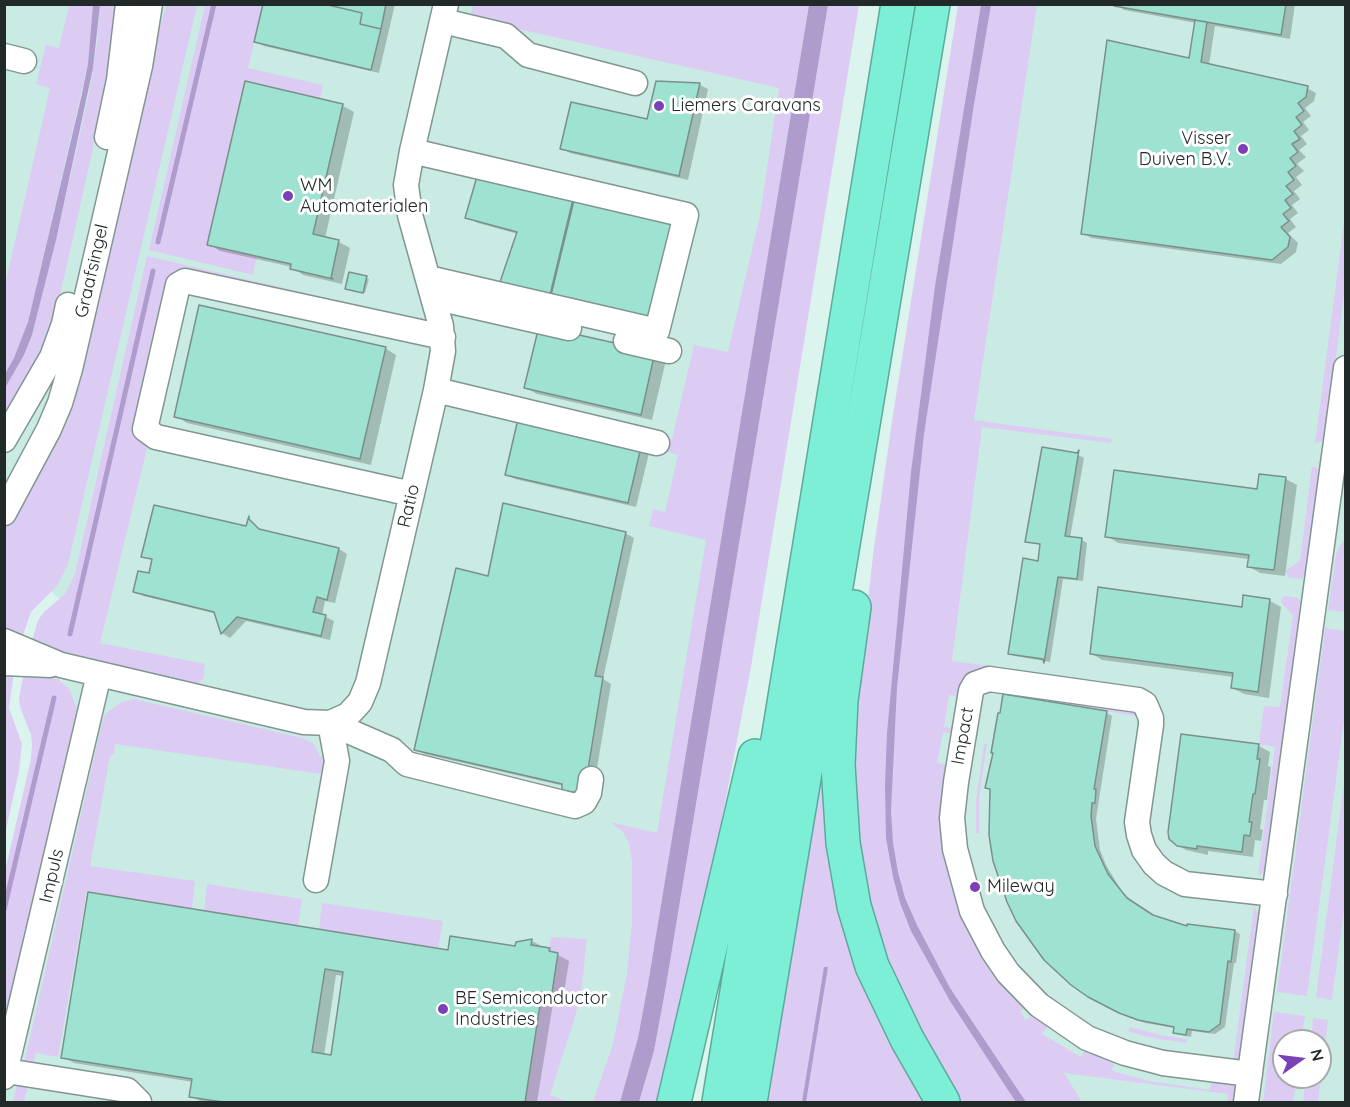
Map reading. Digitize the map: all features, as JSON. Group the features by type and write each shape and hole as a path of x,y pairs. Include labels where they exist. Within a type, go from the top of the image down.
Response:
{"highway":[{"path":"719,1102 898,4"},
{"path":"750,1102 933,4"},
{"path":"876,340 867,507 841,700 838,765 843,843 854,906 872,966 907,1039 943,1102"},
{"path":"674,1102 825,453"}],"street":[{"name":"Graafsingel","path":"4,440 52,357 64,324 119,80 128,4"},
{"name":"Graafsingel","path":"4,513 35,458 60,403 92,276 152,9"},
{"path":"444,13 506,36 528,55 635,83"},
{"name":"Ratio","path":"330,723 348,715 360,702 368,683 443,351 443,337 410,215 406,185 444,13"},
{"path":"412,151 686,215 657,331 431,288"},
{"path":"412,494 156,437 145,429 178,285 185,281 443,337"},
{"path":"431,288 669,351"},
{"path":"1246,1102 1275,894 1336,512 1346,368"},
{"path":"436,390 657,443"},
{"path":"4,641 61,665 304,722 330,723 392,750 407,764 575,806 584,802 589,793 591,779"},
{"path":"4,663 34,666 61,665"},
{"name":"Impuls","path":"5,1074 99,674"},
{"name":"Impact","path":"1250,1074 1163,1063 1125,1053 1087,1038 1038,1005 1008,973 993,951 972,911 955,849 952,818 956,782 971,691 975,684 990,679 1138,700 1144,704 1151,718 1151,725 1137,822 1142,843 1154,864 1175,880 1185,884 1275,894"},
{"path":"316,880 337,761 330,723"},
{"path":"5,1074 127,1090 139,1102"}],"shaded area":[{"path":"473,4 809,5 648,984 638,1038 620,1102 593,1102 613,1044 627,973 632,922 632,862 629,843 623,832 610,822 657,833 706,540 649,526 653,509 665,512 678,455 665,451 668,439 672,439 694,345 728,352 760,215 779,88 470,18"},
{"path":"4,5 821,5 629,1102 5,1102 5,948 60,714 67,606 5,550"},
{"path":"69,5 93,5 88,64 28,322 5,374 5,285 50,88 36,84 46,45 59,48"},
{"path":"93,5 100,5 93,68 56,240 32,335 24,355 5,388 5,374 28,322 82,94 88,64"},
{"path":"100,5 118,5 115,50 55,318 46,346 5,421 5,388 24,355 32,335 56,240 90,89"},
{"path":"167,5 197,5 68,564 57,586 31,612 21,641 5,633 5,524 37,468 141,82"},
{"path":"205,5 263,5 248,68 323,85 320,99 257,256 253,275 149,250"},
{"path":"809,5 828,5 666,986 654,1051 639,1102 620,1102 638,1038 648,984"},
{"path":"828,5 859,5 751,667 707,898 663,1102 639,1102 654,1051 666,986"},
{"path":"958,5 1037,5 974,420 1112,439 1111,443 982,427 952,661 1081,678 1080,684 992,672 962,697 949,695 944,727 957,729 956,734 943,732 937,763 951,765 946,825 1027,1004 1020,1012 1026,1020 1035,1012 1050,1023 1042,1034 1081,1057 1087,1046 1116,1057 1112,1071 1149,1081 1210,1090 1212,1077 1234,1082 1236,1102 1227,1102 1228,1094 1064,1073 1082,1102 958,1102 939,1069 879,945 856,844 854,729 873,555 892,421"},
{"path":"981,5 991,5 924,434 897,687 891,811 898,872 905,898 917,925 950,988 1026,1102 1016,1102 950,1001 911,931 893,877 886,838 887,733 911,472 935,286"},
{"path":"987,5 1345,5 1345,1102 1022,1102 908,915"},
{"path":"1345,215 1345,286 1326,437 1323,441 1315,443"},
{"path":"147,256 430,322 430,324 176,270 138,429 149,440 100,643 205,664 203,679 195,686 75,658 31,644 38,620 65,594 75,574"},
{"path":"1312,466 1319,469 1321,474 1307,575 1301,579 1289,578 1285,571 1300,561"},
{"path":"1345,539 1345,612 1328,610 1336,555"},
{"path":"1283,597 1298,598 1303,605 1268,866 1258,876 1275,747 1259,744 1264,706 1280,707 1293,616 1281,602"},
{"path":"1325,628 1345,631 1346,705 1307,996 1277,992"},
{"path":"842,651 837,846 937,1102 768,1102"},
{"path":"5,672 14,672 9,708 22,744 19,771 5,834"},
{"path":"24,673 59,679 70,690 77,709 5,1029 5,871 31,759 32,745 19,698"},
{"path":"1004,689 1133,708 1143,717 1003,694"},
{"path":"134,699 303,738 314,744 320,757 325,755 321,774 115,744 114,754 110,756 90,866 195,881 192,909 87,891 58,1057 36,1053 33,1065 24,1063 101,727 105,715 113,708 122,702"},
{"path":"984,744 987,744 979,799 979,833 976,833 976,801"},
{"path":"1345,776 1346,895 1332,1000 1316,997"},
{"path":"207,884 302,899 298,926 204,911"},
{"path":"322,903 443,921 438,948 319,929"},
{"path":"1254,906 1261,919 1242,1055 1238,1061 1233,1063"},
{"path":"551,937 587,939 582,985 575,1017 550,1095 568,1102 525,1102 542,992 552,993 558,953 549,951"},
{"path":"824,967 828,967 806,1102 802,1102"},
{"path":"1274,1012 1305,1016 1303,1029 1272,1029 1272,1089 1295,1089 1293,1102 1263,1102"},
{"path":"1313,1018 1328,1020 1327,1029 1312,1029"},
{"path":"1130,1027 1187,1039 1186,1043 1147,1037 1128,1031"},
{"path":"17,1085 28,1085 24,1102 13,1102"},
{"path":"1305,1089 1320,1089 1318,1102 1303,1102"}],"building":[{"path":"263,4 324,4 362,13 360,24 381,29 371,70 254,42"},
{"path":"324,4 386,4 381,29 360,24 362,13"},
{"path":"1115,4 1286,4 1281,35 1114,6"},
{"path":"1195,20 1207,22 1201,62 1308,86 1306,97 1298,103 1304,111 1296,117 1302,125 1294,131 1300,139 1292,144 1298,152 1290,158 1296,166 1288,172 1294,180 1286,186 1293,194 1285,200 1291,208 1283,214 1289,221 1281,227 1290,237 1288,247 1272,260 1081,234 1107,40 1189,58"},
{"path":"245,81 343,104 313,234 339,240 331,278 333,279 290,269 291,264 207,245"},
{"path":"656,81 700,83 679,176 560,149 571,102 647,119"},
{"path":"478,173 574,195 550,295 499,285 517,232 465,218"},
{"path":"576,192 679,216 655,320 551,295"},
{"path":"349,272 367,276 363,293 345,289"},
{"path":"199,305 386,347 360,459 174,417"},
{"path":"539,326 655,352 641,415 524,388"},
{"path":"518,419 641,447 628,503 505,475"},
{"path":"1042,447 1077,453 1079,450 1065,536 1082,538 1077,579 1058,577 1044,663 1043,659 1008,654 1023,558 1038,561 1040,544 1025,542"},
{"path":"1114,470 1257,489 1259,474 1286,477 1274,570 1247,567 1249,555 1105,537"},
{"path":"503,503 626,532 595,676 603,677 584,794 562,790 562,784 414,750 456,568 488,576"},
{"path":"154,505 246,526 249,516 249,519 259,529 339,548 327,600 317,597 313,612 326,615 321,636 237,617 221,634 214,612 133,592 138,571 149,573 152,559 141,557"},
{"path":"1098,587 1242,607 1243,595 1270,599 1258,692 1231,688 1233,673 1090,654"},
{"path":"1003,694 1107,711 1094,789 1096,789 1095,803 1092,803 1091,816 1095,846 1108,874 1127,898 1153,915 1187,926 1187,924 1235,930 1231,962 1228,961 1220,1024 1209,1032 1187,1029 1186,1035 1173,1033 1174,1027 1138,1020 1088,997 1044,960 1016,921 993,861 989,835 990,789 985,788"},
{"path":"1181,734 1259,744 1257,759 1260,759 1249,822 1252,822 1250,836 1244,835 1242,852 1197,846 1197,849 1177,846 1169,839"},
{"path":"88,892 448,950 450,936 515,946 516,942 532,939 531,945 550,948 549,951 558,953 552,993 542,992 525,1102 223,1102 189,1097 192,1079 61,1058","holes":["325,969 343,972 331,1055 312,1052"]}],"waterway":[{"path":"158,242 214,4"},
{"path":"70,634 153,271"},
{"path":"4,910 54,698"}],"place":[{"name":"Liemers Caravans","path":"659,106"},
{"name":"Visser Duiven B.V.","path":"1243,149"},
{"name":"WM Automaterialen","path":"288,196"},
{"name":"Mileway","path":"975,887"},
{"name":"BE Semiconductor Industries","path":"443,1009"}]}
